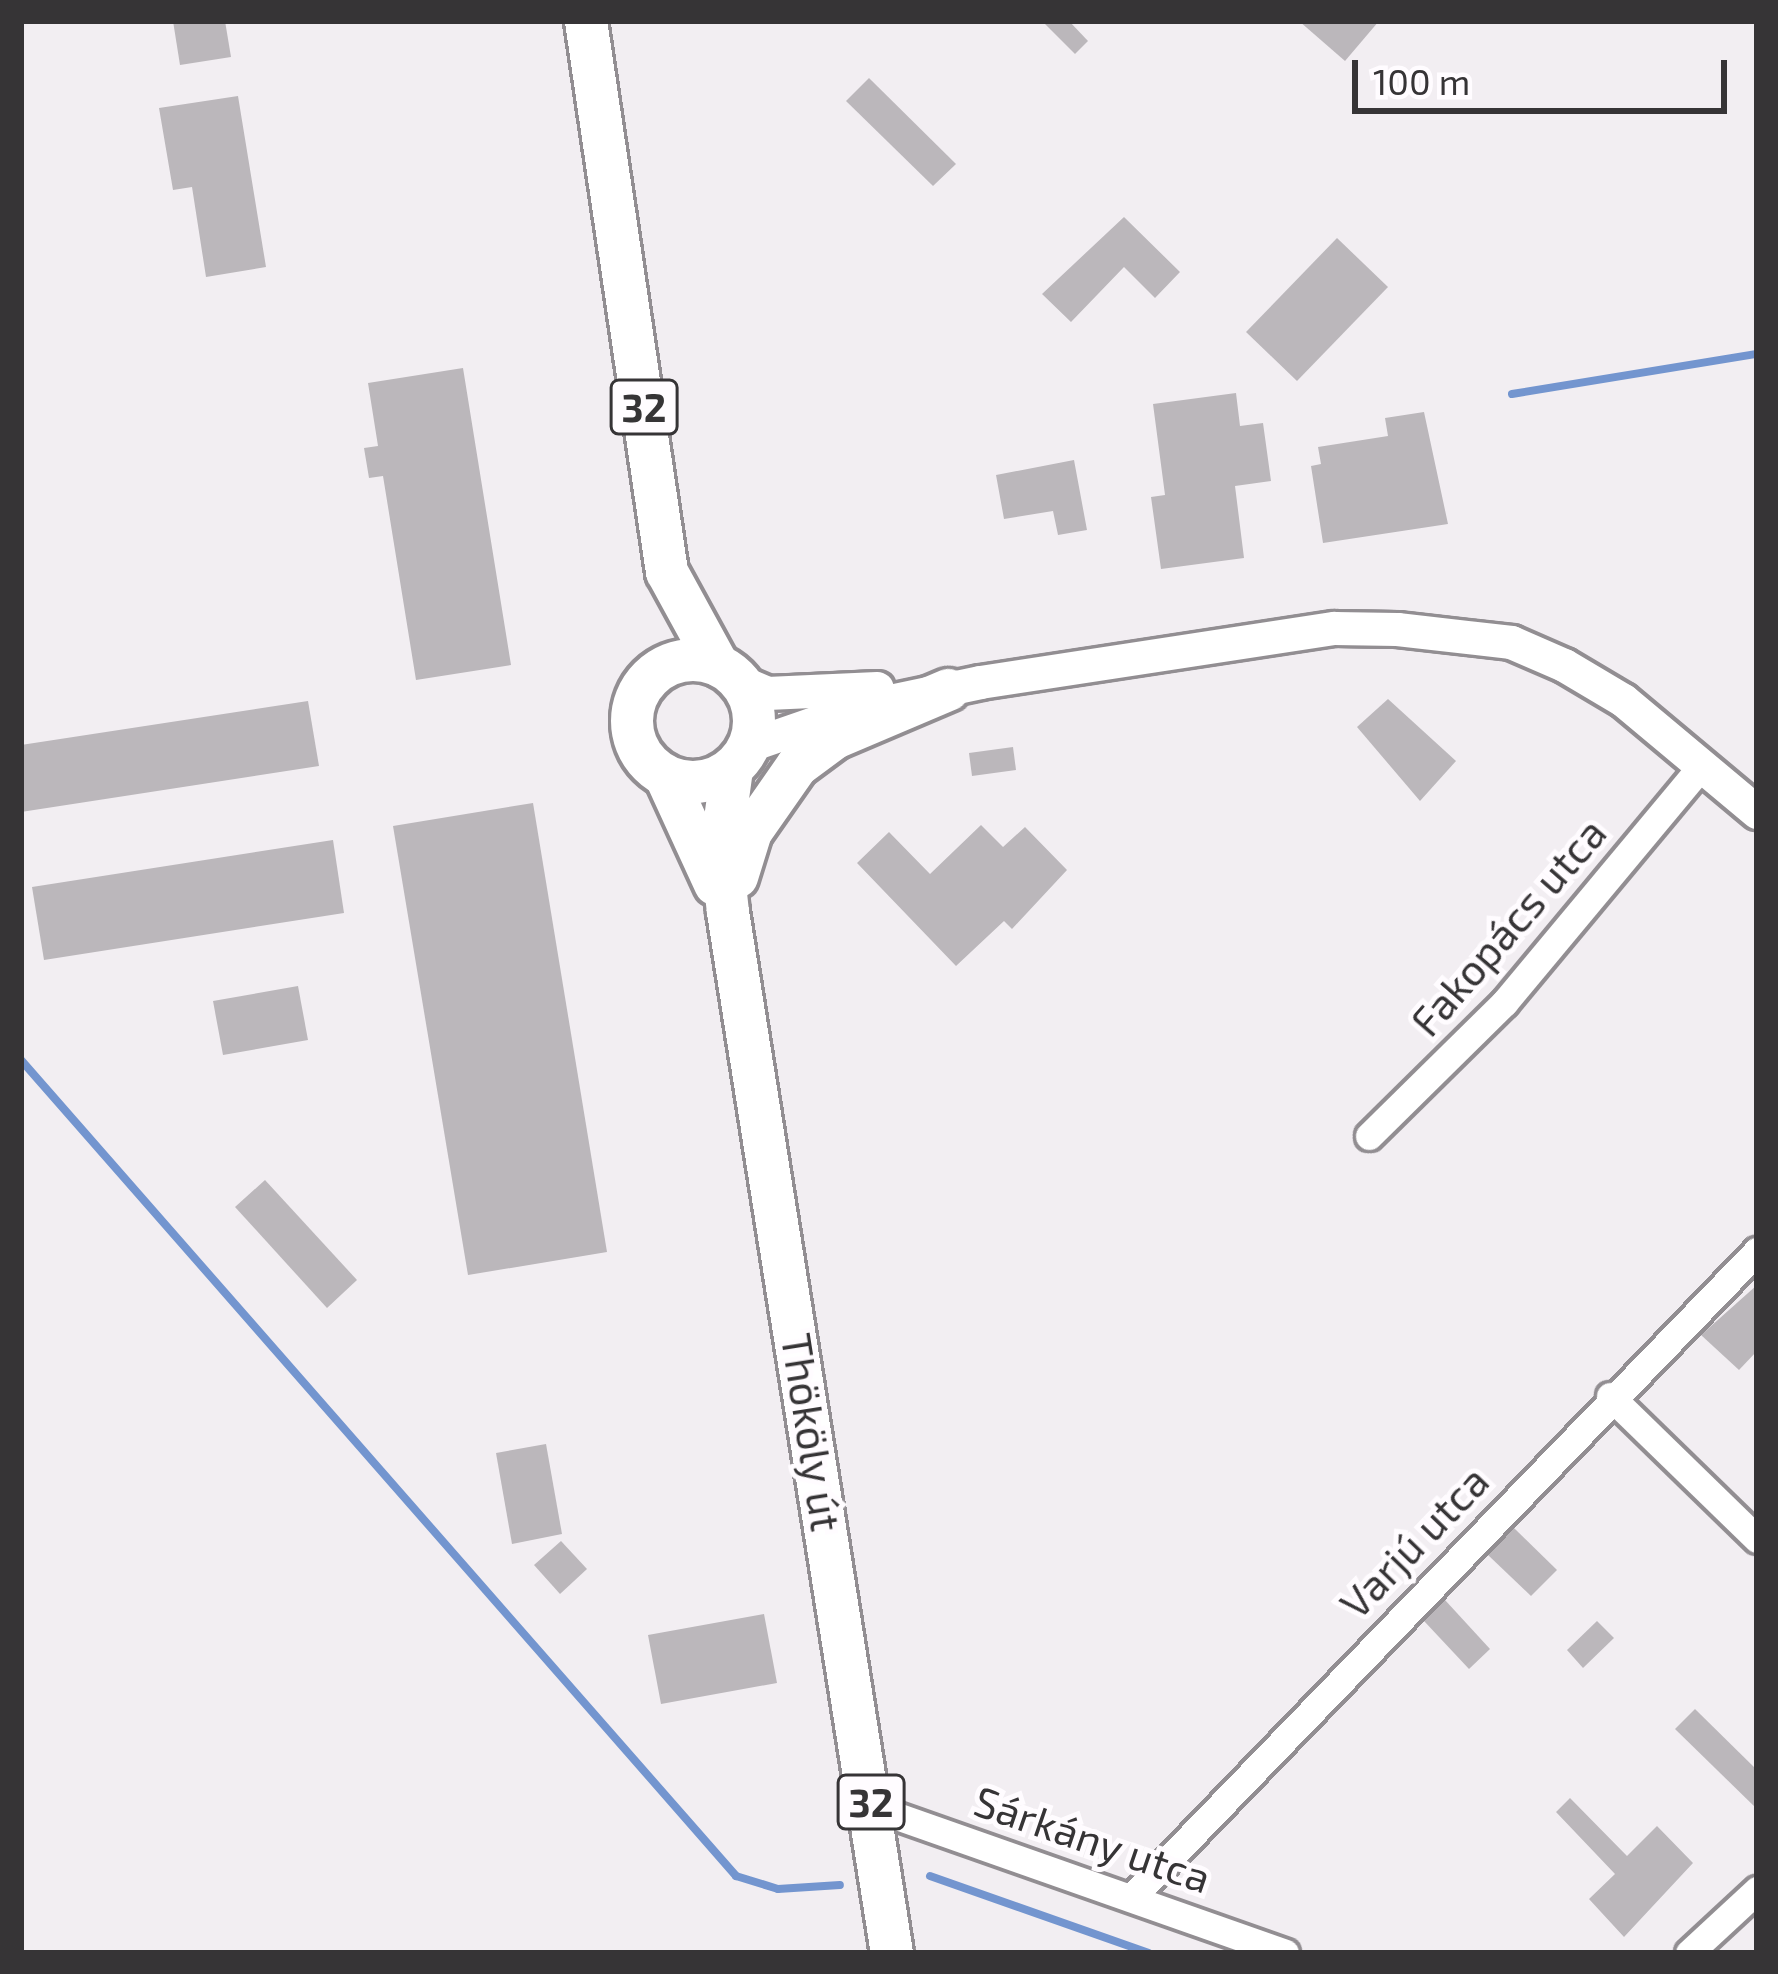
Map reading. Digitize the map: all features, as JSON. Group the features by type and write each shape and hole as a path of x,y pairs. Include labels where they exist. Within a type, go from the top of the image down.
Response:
{"main road":[{"name":"32","path":"586,21 668,572 649,677"},
{"name":"32","path":"668,572 729,673"},
{"path":"649,677 682,662 729,673"},
{"name":"Thököly út","path":"729,673 751,700 721,848 728,912 892,1953"},
{"name":"Thököly út","path":"649,677 631,723 641,755 666,777 728,912"},
{"path":"728,912 751,832 797,766 836,738 964,686"},
{"path":"666,777 702,781 741,757"}],"street":[{"path":"741,757 857,708 964,686 1334,628 1456,633 1511,642 1564,665 1702,764 1757,812"},
{"path":"729,673 767,694 964,686"},
{"name":"Fakopács utca","path":"1369,1136 1504,1003 1702,764"},
{"name":"Varjú utca","path":"1135,1894 1610,1396 1757,1251"},
{"path":"1610,1396 1757,1539"},
{"name":"Sárkány utca","path":"872,1807 1135,1894 1285,1953"},
{"path":"1689,1953 1757,1890"}],"building":[{"path":"173,21 225,21 231,57 180,65"},
{"path":"1042,21 1069,21 1088,41 1075,54"},
{"path":"1299,21 1379,21 1345,61"},
{"path":"869,78 956,164 933,186 846,101"},
{"path":"238,96 266,267 206,277 192,187 173,190 159,108"},
{"path":"1124,217 1180,272 1155,298 1124,267 1071,322 1042,294"},
{"path":"1337,238 1388,287 1297,381 1246,332"},
{"path":"463,368 511,665 416,680 383,476 369,478 364,448 378,446 368,383"},
{"path":"1236,393 1240,426 1263,423 1271,481 1235,486 1244,558 1161,569 1151,497 1165,495 1153,404"},
{"path":"1424,412 1448,524 1323,543 1311,466 1321,464 1318,447 1388,436 1385,418"},
{"path":"1074,460 1087,530 1058,535 1053,511 1004,519 996,475"},
{"path":"1388,699 1456,761 1420,801 1357,727"},
{"path":"308,701 319,766 21,812 21,745"},
{"path":"1013,747 1016,770 972,776 969,753"},
{"path":"533,803 607,1252 468,1275 393,826"},
{"path":"981,825 1003,847 1025,827 1067,870 1012,929 1004,921 956,966 857,863 889,832 930,874"},
{"path":"333,840 344,913 44,960 32,887"},
{"path":"298,986 308,1040 223,1055 213,1001"},
{"path":"265,1180 357,1280 327,1308 235,1207"},
{"path":"1757,1285 1757,1351 1739,1370 1701,1335"},
{"path":"546,1444 562,1534 512,1544 496,1453"},
{"path":"1514,1528 1557,1570 1531,1596 1488,1555"},
{"path":"561,1541 587,1569 560,1594 534,1565"},
{"path":"1445,1600 1490,1649 1469,1669 1424,1621"},
{"path":"764,1614 777,1683 661,1704 648,1635"},
{"path":"1597,1621 1614,1638 1583,1668 1567,1650"},
{"path":"1695,1709 1757,1770 1757,1809 1675,1729"},
{"path":"1570,1798 1627,1856 1657,1826 1693,1863 1624,1937 1589,1899 1615,1874 1556,1812"}],"waterway":[{"path":"1512,394 1757,354"},
{"path":"21,1060 736,1876 778,1889 840,1885"},
{"path":"930,1876 1149,1953"}]}
